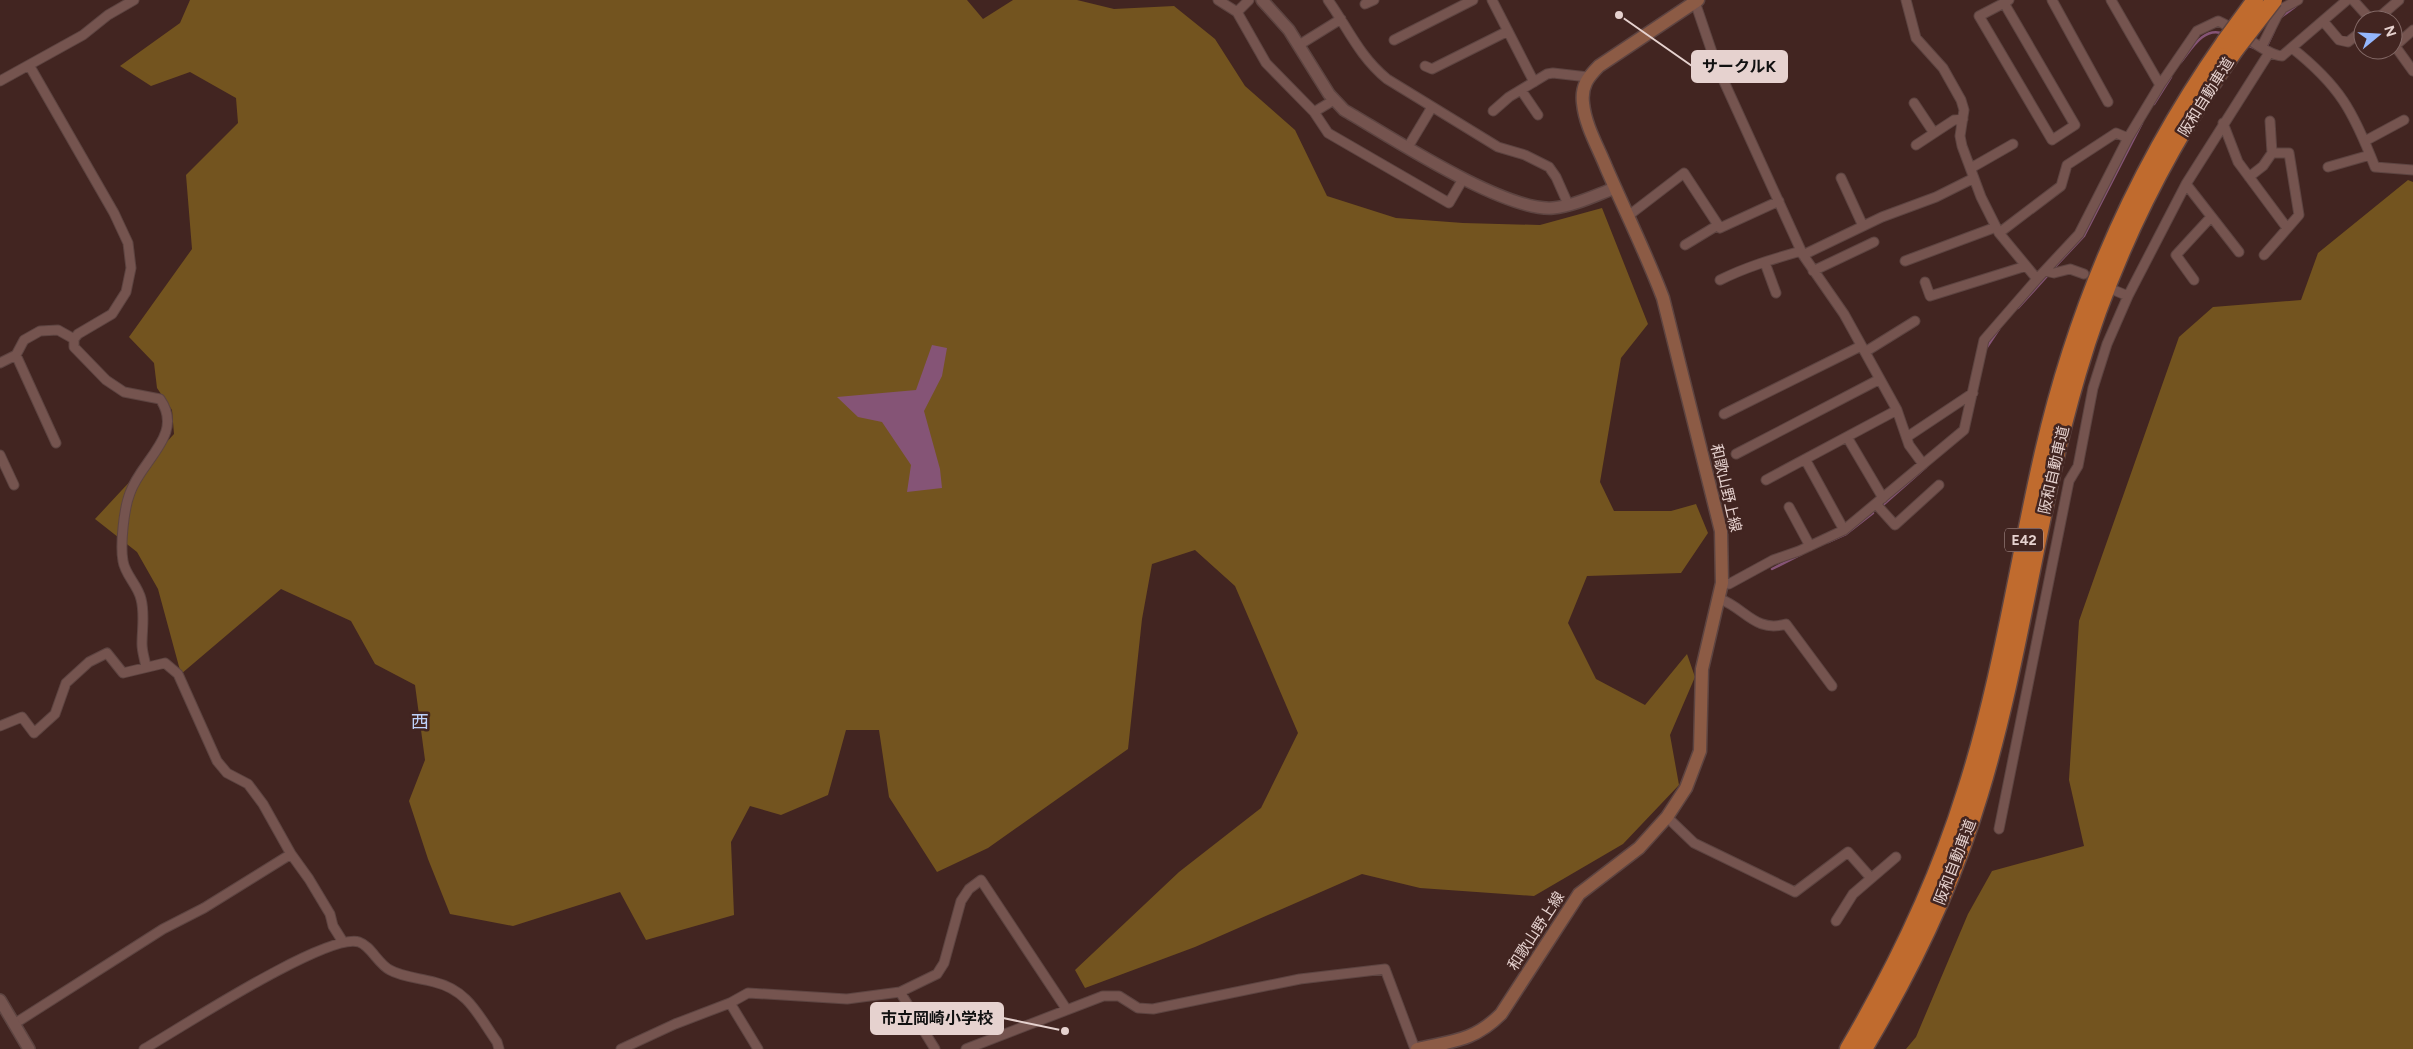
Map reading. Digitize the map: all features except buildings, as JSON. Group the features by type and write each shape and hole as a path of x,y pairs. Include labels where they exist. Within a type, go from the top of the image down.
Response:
{"highway":[{"name":"阪和自動車道","path":"1864,1049 1910,966 1943,897 1980,795 2001,714 2057,453 2078,372 2100,306 2123,250 2152,188 2255,0"},
{"name":"阪和自動車道","path":"1848,1049 1898,958 1928,893 1966,790 1998,664 2043,450 2065,368 2087,302 2110,244 2140,181 2184,101 2230,45 2274,0"}],"main road":[{"path":"1588,77 1599,66 1691,3"},
{"name":"和歌山野上線","path":"1416,1049 1469,1037 1486,1029 1501,1014 1579,894 1639,848 1668,817 1686,788 1700,751 1702,669 1720,599 1722,583 1722,550 1718,512 1663,298 1651,265 1615,188 1586,115 1583,89 1588,77"}],"street":[{"path":"0,81 83,35 108,15 134,0"},
{"path":"1218,0 1237,12 1266,63 1314,112 1328,133 1449,203 1463,179"},
{"path":"1237,12 1249,0"},
{"path":"1262,0 1289,30 1334,100 1344,110 1463,179 1529,205 1554,208 1615,188"},
{"path":"1328,0 1364,58 1374,68 1432,107 1498,147 1525,155 1548,167 1556,177 1568,204"},
{"path":"1394,40 1474,0"},
{"path":"1492,0 1534,82"},
{"path":"1906,0 1916,38 1943,68 1961,100 1964,110 1960,136 1980,197 1998,230 2037,278"},
{"path":"2052,0 2108,102"},
{"path":"2111,0 2160,85"},
{"path":"2228,25 2249,0"},
{"path":"1999,829 2069,480 2078,466 2093,388 2107,344 2128,296 2186,184 2265,50 2277,16 2283,8 2298,0"},
{"path":"1722,583 1729,584 1773,560 1810,546 1844,530 1964,430 1984,340 2037,278 2048,271 2079,234 2128,138 2160,85 2197,31 2218,21 2228,25 2265,50 2282,56 2347,0"},
{"path":"2353,0 2362,10"},
{"path":"2388,10 2399,0"},
{"path":"2006,1 2076,125 2052,140 1979,16 2006,1"},
{"path":"1691,3 1716,64 1802,253 1844,314 1897,410 1909,445 1923,464"},
{"path":"1299,45 1341,19"},
{"path":"2323,21 2339,40 2348,42 2353,38"},
{"path":"2403,38 2413,30"},
{"path":"1425,66 1432,69 1508,31"},
{"path":"2292,48 2319,70 2344,99 2365,141 2375,167 2413,170"},
{"path":"2403,57 2413,71"},
{"path":"30,65 114,214 128,243 131,268 126,292 112,314 78,334 74,339 74,348 106,380 124,392 160,398 168,410 169,421 165,435 130,490 124,513 123,561 141,597 144,616 142,646 146,667"},
{"path":"1493,111 1521,90 1553,73 1588,77"},
{"path":"1521,90 1538,115"},
{"path":"1314,112 1334,100"},
{"path":"1914,103 1934,133"},
{"path":"1408,147 1432,107"},
{"path":"1916,145 1954,120 1963,119"},
{"path":"2365,141 2404,120"},
{"path":"2249,177 2263,166 2272,153 2270,121"},
{"path":"2223,123 2238,162 2287,228"},
{"path":"1905,261 1998,230 2061,186 2067,165 2116,133 2128,138"},
{"path":"1971,168 2013,144"},
{"path":"2264,255 2298,215 2289,153 2272,153"},
{"path":"2328,167 2370,155"},
{"path":"1628,216 1684,173 1720,228 1779,201"},
{"path":"1841,178 1864,226"},
{"path":"1720,280 1746,268 1802,253 1936,197 1974,178"},
{"path":"2186,184 2239,252"},
{"path":"2194,280 2176,255 2211,217"},
{"path":"1686,245 1718,225"},
{"path":"1813,271 1874,242"},
{"path":"1765,263 1776,292"},
{"path":"1925,282 1930,296 2026,266"},
{"path":"2048,271 2064,269 2084,274"},
{"path":"2116,291 2128,296"},
{"path":"1724,414 1863,349 1915,321"},
{"path":"1,360 16,355 24,340 40,331 58,330 74,339"},
{"path":"16,355 56,443"},
{"path":"1736,454 1880,379"},
{"path":"1907,437 1973,393"},
{"path":"1766,480 1897,410"},
{"path":"1847,437 1880,501 1895,525 1939,485"},
{"path":"0,455 14,485"},
{"path":"1805,459 1844,530"},
{"path":"1789,507 1810,546"},
{"path":"1720,599 1751,620 1778,626 1786,624 1832,686"},
{"path":"0,726 22,717 34,733 55,714 66,683 89,662 107,653 123,673 165,663 178,674 217,761 227,773 248,784 263,804 291,854 330,914 332,926 343,942"},
{"path":"1668,817 1694,843 1795,892 1848,852 1871,878"},
{"path":"14,1024 163,929 204,908 291,854"},
{"path":"1836,921 1848,900 1896,857"},
{"path":"621,1049 675,1024 730,1003 748,993 847,999 900,992 937,974 944,963 961,901 969,889 981,880 1067,1010"},
{"path":"144,1049 308,955 343,942 362,943 389,970 446,985 464,995 497,1042 499,1049"},
{"path":"966,1049 1103,996 1119,996 1138,1008 1153,1009 1300,979 1385,969 1416,1049"},
{"path":"900,992 935,1049"},
{"path":"0,1000 29,1049"},
{"path":"730,1003 758,1049"}],"shaded area":[{"path":"190,0 967,0 983,19 1013,0 1077,0 1114,9 1174,6 1215,39 1245,86 1295,130 1327,196 1396,218 1463,223 1540,225 1602,208 1648,324 1621,358 1600,482 1614,511 1671,511 1696,504 1708,533 1681,573 1587,576 1568,623 1596,679 1645,705 1687,654 1695,677 1670,735 1679,785 1623,844 1534,896 1420,888 1362,874 1195,947 1085,988 1075,970 1179,872 1261,808 1298,733 1235,586 1195,550 1152,564 1142,619 1128,749 988,848 937,872 889,797 879,730 846,730 828,795 781,815 750,806 731,842 734,915 646,940 620,892 513,926 450,914 428,859 409,801 425,760 415,685 375,664 351,621 281,589 181,674 158,589 137,552 95,519 174,434 172,410 157,388 154,363 129,337 192,249 186,175 238,123 236,98 190,72 151,86 120,66 180,23"},
{"path":"2408,180 2413,182 2413,1049 1906,1049 1916,1037 1968,914 1992,871 2084,846 2069,780 2079,621 2179,337 2213,307 2301,300 2318,253"},
{"path":"932,345 947,348 942,376 924,411 940,469 942,488 907,492 911,465 882,422 858,417 837,397 916,390"}],"waterway":[{"path":"2281,17 2296,6"},
{"path":"2266,48 2274,31"},
{"path":"2181,62 2194,45 2205,36 2217,32 2224,34"},
{"path":"2247,45 2262,51"},
{"path":"2154,104 2171,77"},
{"path":"2051,271 2084,236 2142,123"},
{"path":"2018,308 2048,275"},
{"path":"1987,347 1999,329"},
{"path":"1884,504 1926,467"},
{"path":"1828,542 1846,534 1873,513"},
{"path":"1772,569 1802,554"}],"place":[{"name":"サークルK","path":"1619,15"},
{"name":"市立岡崎小学校","path":"1065,1031"}],"district":[{"name":"西","path":"420,722"}]}
